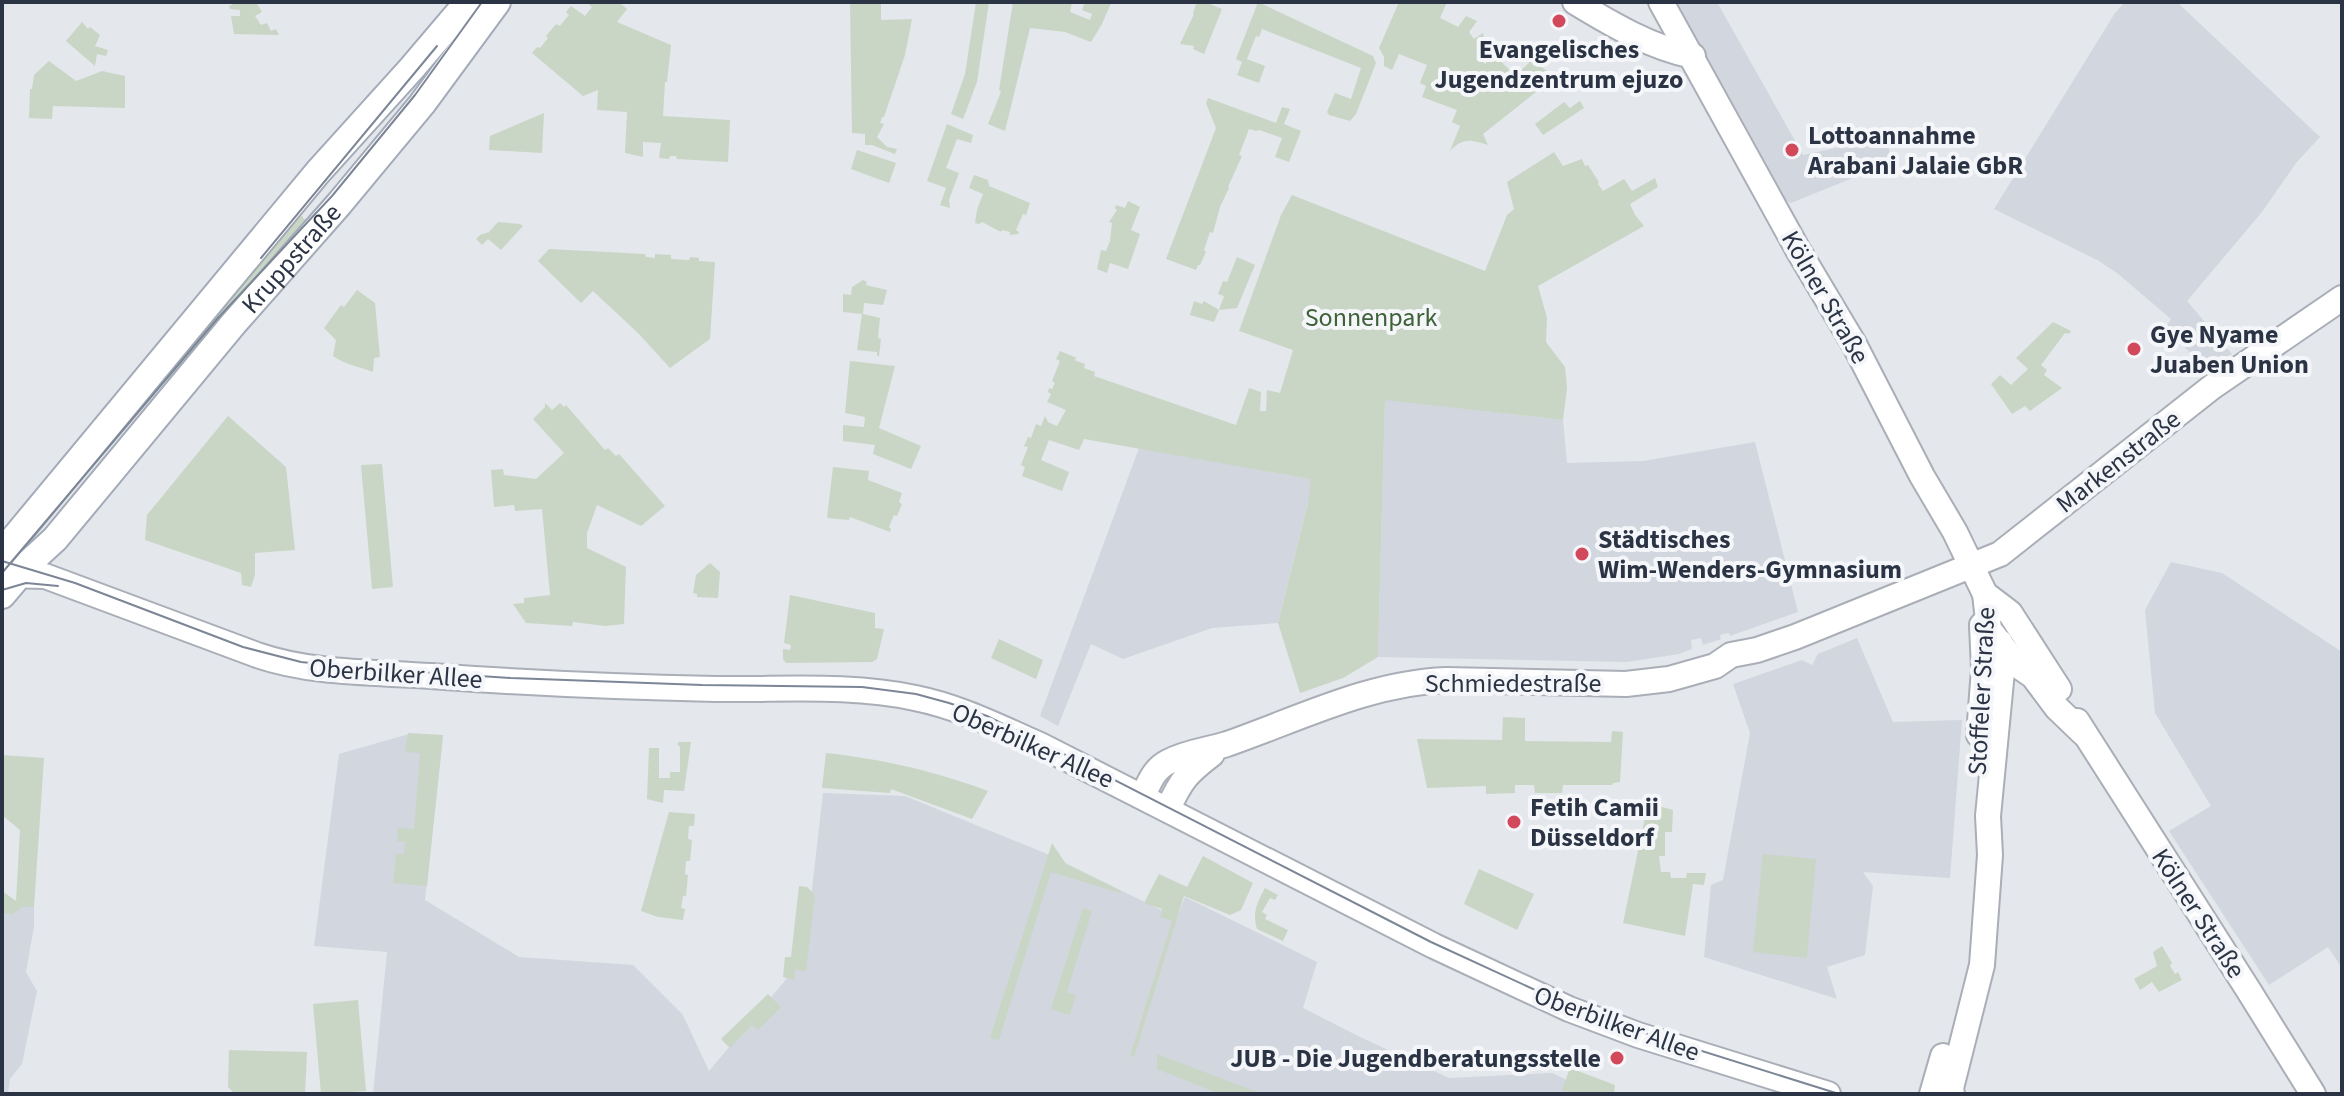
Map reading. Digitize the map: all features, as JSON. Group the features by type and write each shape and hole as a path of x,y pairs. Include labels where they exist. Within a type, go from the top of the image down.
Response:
{"main road":[{"name":"Kruppstraße","path":"13,567 51,495 318,172 468,2"},
{"name":"Kruppstraße","path":"13,567 55,539 422,104 497,2"},
{"path":"1575,2 1674,53 1693,56"},
{"path":"1615,25 1645,21 1654,2"},
{"name":"Kölner Straße","path":"1661,2 1798,250 1854,344 1922,476 1955,532 1985,594 1989,629 2000,643 2009,668 2033,676 2057,708 2083,733"},
{"path":"339,204 348,177 396,118 397,109 393,100 378,104"},
{"name":"Markenstraße","path":"1971,565 2000,554 2212,387 2342,298"},
{"path":"51,495 64,490 72,492 78,500 77,510"},
{"name":"Schmiedestraße","path":"1143,796 1157,770 1169,761 1389,687 1416,681 1467,680 1635,684 1669,679 1715,666 1736,666 1757,650 1971,565"},
{"name":"Oberbilker Allee","path":"13,567 291,665 453,678 716,689 859,690 950,706 988,720 1434,946 1569,1009 1624,1030 1828,1094"},
{"name":"Kölner Straße","path":"1985,594 2010,613 2313,1094"},
{"name":"Stoffeler Straße","path":"1932,1094 1959,998 1970,944 1975,861 1974,812 1984,669 1981,630 1985,594"},
{"name":"Stoffeler Straße","path":"1952,1094 1982,965 1990,855 1988,816 2009,668"},
{"name":"Schmiedestraße","path":"1168,809 1181,781 1224,745"}],"shaded area":[{"path":"1669,2 1717,2 1803,155 1886,137 1892,162 1791,203 1773,193"},
{"path":"2125,2 2177,2 2320,137 2187,301 2232,354 2213,363 2194,357 2166,327 2171,319 2117,273 1994,209 2115,13"},
{"name":"Städtisches Wim-Wenders-Gymnasium","path":"1385,399 1563,420 1567,463 1643,461 1755,442 1798,612 1730,636 1729,633 1720,635 1721,639 1703,645 1701,638 1691,640 1692,649 1679,654 1627,662 1378,657"},
{"path":"1139,448 1312,479 1278,623 1212,628 1123,659 1091,644 1058,726 1040,716"},
{"path":"2171,562 2222,573 2342,652 2342,968 2328,947 2269,985 2169,831 2211,806 2155,713 2145,610"},
{"path":"1857,638 1893,722 1962,720 1950,878 1863,872 1873,886 1865,955 1827,967 1837,999 1704,957 1711,885 1723,880 1750,733 1733,684 1802,660 1812,665 1818,654"},
{"path":"409,734 443,737 425,900 519,957 633,965 683,1015 709,1071 804,958 823,793 905,796 1047,854 1177,918 1185,897 1317,962 1303,1008 1449,1078 1552,1073 1596,1094 373,1094 387,952 314,946 339,754"},
{"path":"2,891 22,906 34,907 26,972 37,991 22,1064 10,1079 8,1093 18,1094 2,1094"}],"green space":[{"path":"237,2 256,2 262,12 255,16 261,25 267,23 271,31 276,29 279,35 234,34 231,16 240,16 240,10 230,9 229,6"},
{"path":"586,2 619,2 627,9 617,22 671,45 663,116 730,120 728,162 677,159 676,156 659,158 661,143 643,142 643,157 625,153 627,112 597,110 598,90 583,96 532,53 537,47 540,48 556,24 560,26 569,15 566,12 571,6 585,16 592,7"},
{"path":"850,2 881,2 881,20 912,19 905,55 880,123 884,124 877,137 887,147 897,149 895,154 865,145 865,134 852,133"},
{"path":"976,2 989,2 977,82 963,119 951,114 965,74"},
{"path":"1013,2 1072,2 1070,12 1090,20 1092,14 1082,10 1085,2 1111,3 1091,42 1065,32 1030,28 1005,131 988,124 1001,92"},
{"path":"1197,2 1222,9 1204,54 1193,49 1194,46 1180,44"},
{"path":"1258,2 1373,56 1376,63 1356,114 1350,121 1327,112 1335,93 1351,99 1361,68 1262,29 1247,59 1265,66 1259,83 1237,75 1242,62 1236,59"},
{"path":"1399,2 1447,2 1440,18 1458,27 1466,16 1477,21 1469,32 1474,39 1483,33 1487,50 1477,55 1485,64 1495,55 1515,76 1532,60 1555,77 1483,134 1488,145 1468,141 1459,143 1450,151 1460,126 1452,122 1457,110 1422,97 1426,86 1420,83 1427,65 1399,54 1392,70 1384,66 1384,57 1379,48"},
{"path":"82,22 100,35 95,46 108,50 106,56 97,54 95,66 66,41"},
{"path":"49,61 76,81 102,71 125,76 125,108 53,106 52,119 29,118 34,75"},
{"path":"1208,98 1276,123 1282,107 1290,109 1284,124 1301,131 1289,162 1275,157 1282,138 1249,129 1213,233 1210,232 1206,252 1196,270 1166,259 1216,128 1206,103"},
{"path":"1580,101 1584,108 1543,135 1535,124 1564,102 1570,108"},
{"path":"544,113 542,153 489,150 490,136"},
{"path":"947,124 973,135 971,143 957,139 946,168 959,173 949,200 950,208 940,205 946,188 927,181"},
{"path":"857,150 896,163 889,183 851,169"},
{"name":"Sonnenpark","path":"1554,152 1563,166 1582,159 1603,191 1624,179 1632,191 1655,178 1658,187 1630,204 1644,226 1538,286 1547,318 1546,342 1565,367 1567,388 1563,420 1385,400 1378,657 1343,678 1300,693 1278,623 1308,503 1311,479 1084,439 1079,450 1049,440 1041,460 1069,472 1062,491 1022,476 1025,467 1021,465 1028,447 1024,446 1036,424 1041,426 1045,416 1048,422 1057,426 1066,410 1047,402 1051,394 1049,388 1052,389 1055,383 1052,381 1060,361 1056,359 1060,351 1077,358 1074,360 1095,372 1094,376 1236,425 1249,388 1261,392 1260,411 1266,411 1267,390 1280,393 1293,350 1239,331 1281,215 1292,195 1485,271 1507,215 1514,209 1507,182"},
{"path":"974,175 988,180 989,186 1030,203 1016,230 1018,234 1010,235 1010,232 1001,232 982,222 975,223 983,194 969,188"},
{"path":"1128,201 1140,207 1131,230 1140,234 1128,269 1110,263 1107,273 1097,269 1101,250 1106,251 1110,241 1112,223 1109,222 1117,210 1116,205 1125,208"},
{"path":"301,215 306,221 304,224 161,391 168,382 164,379"},
{"path":"498,222 523,226 501,250 488,239 482,245 476,239 489,232"},
{"path":"549,249 645,254 646,257 655,258 655,254 671,255 671,259 689,260 690,257 715,262 710,339 670,368 593,291 581,303 538,261"},
{"path":"1237,257 1255,265 1237,308 1219,310 1224,296 1218,294 1223,281 1227,282"},
{"path":"863,280 867,282 866,285 887,290 883,305 864,303 863,314 880,318 879,356 877,352 857,350 862,314 843,312 843,294 851,295 852,287"},
{"path":"357,290 375,303 380,357 374,358 373,372 333,356 336,340 324,328"},
{"path":"1194,301 1202,304 1204,301 1219,310 1214,322 1190,315"},
{"path":"2053,322 2071,331 2065,333 2041,365 2047,370 2044,375 2062,388 2030,411 2025,406 2012,414 1991,384 2000,375 2011,385 2028,369 2016,358"},
{"path":"850,361 895,366 879,428 921,446 911,469 873,454 875,445 843,441 843,425 864,427 865,417 845,413"},
{"path":"545,403 552,410 560,403 564,407 566,405 605,450 608,448 616,456 619,454 665,506 641,526 597,505 587,533 587,548 626,567 624,624 605,626 573,622 572,626 526,623 513,604 524,603 524,598 550,595 542,509 515,511 514,505 494,507 491,470 503,469 504,475 536,479 564,453 533,419"},
{"path":"228,416 286,467 295,550 255,553 255,575 251,587 242,585 241,573 145,540 147,515"},
{"path":"382,464 393,587 372,589 361,465"},
{"path":"833,467 869,471 868,480 902,493 899,502 902,504 897,516 894,515 890,532 850,517 849,520 827,518"},
{"path":"710,563 720,572 718,598 697,597 693,593 696,575"},
{"path":"790,595 875,613 875,628 884,629 877,659 872,662 786,663 783,649 790,650 791,645 784,643"},
{"path":"999,639 1043,660 1036,679 991,658"},
{"path":"1503,717 1525,718 1525,741 1611,742 1612,731 1623,732 1620,782 1612,785 1563,785 1562,793 1535,793 1534,785 1515,785 1515,793 1486,794 1486,786 1427,788 1417,739 1502,740"},
{"path":"408,733 443,735 427,886 393,883 396,854 404,854 405,842 397,841 398,828 414,829 420,753 405,752"},
{"path":"678,742 691,742 684,791 664,790 663,803 647,799 649,748 659,748 659,778 670,778 670,772 680,772"},
{"path":"826,753 908,767 988,791 972,819 891,789 890,793 822,788"},
{"path":"2,755 44,758 34,907 22,907 13,914 2,913 2,891 16,901 20,830 2,815"},
{"path":"1648,803 1673,810 1672,832 1665,832 1665,856 1659,856 1661,872 1670,872 1671,878 1686,878 1687,873 1706,873 1704,885 1693,884 1685,936 1623,923"},
{"path":"669,812 695,814 694,826 689,826 688,839 692,840 690,861 686,861 685,874 688,875 686,896 683,896 681,908 685,909 683,920 641,911"},
{"path":"1052,843 1066,864 1121,891 1051,872 999,1040 990,1038"},
{"path":"1763,854 1816,859 1807,958 1753,952"},
{"path":"1203,856 1253,883 1241,910 1230,915 1184,896 1134,1057 1130,1056 1172,921 1160,917 1162,909 1144,903 1159,874 1187,887"},
{"path":"1479,869 1534,894 1517,930 1464,904"},
{"path":"799,886 807,887 815,895 806,971 795,970 794,980 783,977 785,957 791,957"},
{"path":"1265,888 1278,895 1275,900 1270,898 1262,912 1267,915 1265,919 1288,930 1283,941 1257,929 1256,908"},
{"path":"1083,908 1092,911 1067,992 1076,995 1070,1015 1051,1009"},
{"path":"2162,946 2172,963 2170,966 2182,980 2159,992 2152,982 2140,990 2134,979 2157,966 2153,952"},
{"path":"768,994 781,1007 758,1030 752,1025 730,1048 721,1039"},
{"path":"358,1000 366,1091 321,1094 313,1004"},
{"path":"229,1050 307,1052 305,1094 235,1094 228,1087"},
{"path":"1157,1054 1257,1092 1220,1094 1157,1069"},
{"path":"1570,1068 1615,1085 1614,1094 1579,1094 1562,1090"}],"tram line":[{"path":"2,573 217,319 332,196 415,95 482,2"},
{"path":"261,258 437,46"},
{"path":"2,561 75,583 243,647 301,662 511,678 862,687 916,694 949,703 987,716 1431,942 1570,1006 1619,1025 1839,1094"},
{"path":"2,590 26,583 58,586"}],"place":[{"name":"Evangelisches Jugendzentrum ejuzo","path":"1559,21"},
{"name":"Lottoannahme Arabani Jalaie GbR","path":"1792,150"},
{"name":"Gye Nyame Juaben Union","path":"2134,349"},
{"name":"Städtisches Wim-Wenders-Gymnasium","path":"1582,554"},
{"name":"Fetih Camii Düsseldorf","path":"1514,822"},
{"name":"JUB - Die Jugendberatungsstelle","path":"1617,1058"}]}
